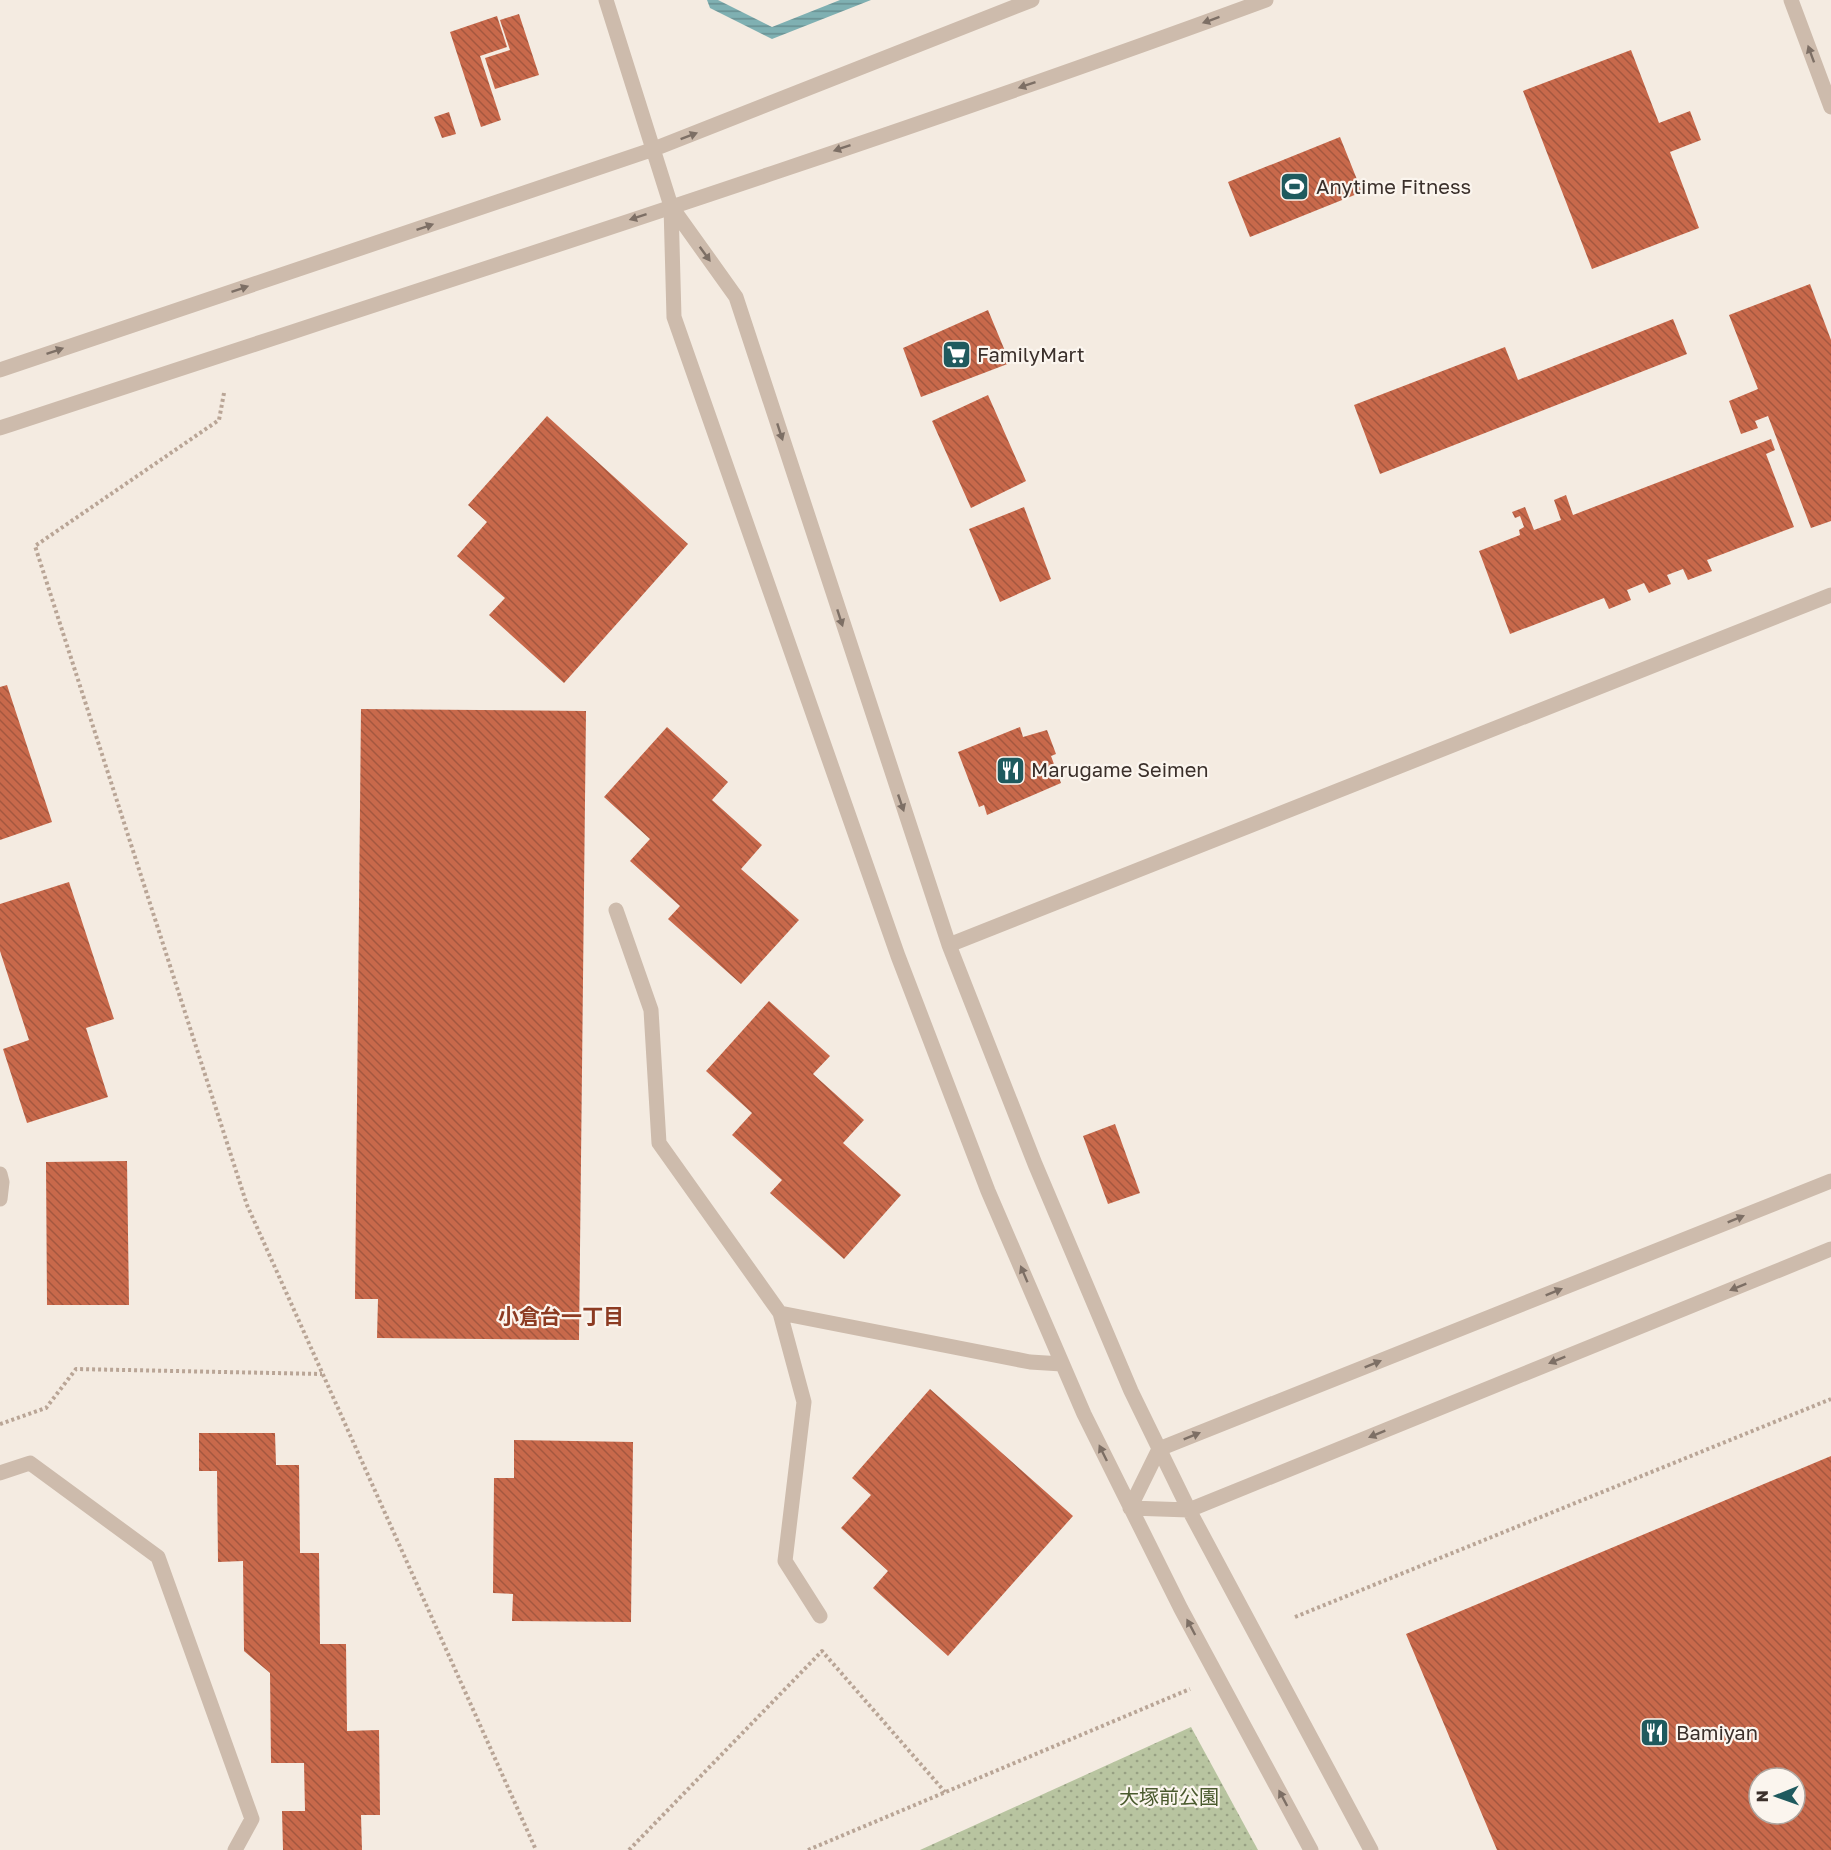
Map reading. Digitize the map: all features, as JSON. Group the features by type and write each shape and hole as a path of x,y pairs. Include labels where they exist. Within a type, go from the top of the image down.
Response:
{"street":[{"path":"606,0 671,206 674,317 898,956 988,1191 1062,1364 1181,1609 1311,1850"},
{"path":"0,370 654,149 1032,0"},
{"path":"0,428 671,206 1130,50 1266,0"},
{"path":"1791,0 1831,107"},
{"path":"671,206 736,297 949,945 1044,1186 1131,1391 1190,1509 1371,1850"},
{"path":"949,945 1831,595"},
{"path":"616,910 651,1010 659,1143 780,1313 804,1402 785,1561 820,1616"},
{"path":"0,1174 2,1182 0,1200"},
{"path":"1130,1508 1160,1449 1831,1181"},
{"path":"1130,1508 1190,1509 1831,1249"},
{"path":"780,1313 1030,1362 1062,1364"},
{"path":"0,1473 30,1463 158,1557 252,1819 235,1850"}],"path":[{"path":"224,393 219,420 35,546 247,1205 536,1850"},
{"path":"0,1424 46,1408 76,1369 323,1374"},
{"path":"1295,1617 1831,1399"},
{"path":"629,1850 822,1651 945,1792"},
{"path":"808,1850 1190,1689"}],"green space":[{"name":"大塚前公園","path":"1191,1727 1258,1850 920,1850"}],"water":[{"path":"707,0 718,0 772,27 840,0 871,0 772,39 710,8"}],"building":[{"path":"519,14 539,75 495,89 485,58 510,50 500,20"},
{"path":"497,16 507,47 480,56 501,120 481,127 450,32"},
{"path":"1631,50 1659,123 1690,111 1701,140 1670,152 1699,228 1592,269 1523,91"},
{"path":"449,112 456,134 442,138 434,117"},
{"name":"Anytime Fitness","path":"1340,137 1362,192 1250,237 1228,182"},
{"path":"1810,284 1831,340 1831,521 1811,528 1768,416 1755,421 1758,428 1741,434 1729,401 1758,389 1729,315"},
{"name":"FamilyMart","path":"988,310 1010,363 921,397 903,348"},
{"path":"1673,319 1687,354 1380,474 1354,405 1505,347 1518,380"},
{"path":"988,395 1026,481 971,508 932,421"},
{"path":"547,416 688,544 564,683 489,615 505,598 457,556 487,522 468,505"},
{"path":"1771,439 1775,450 1766,454 1794,527 1707,560 1712,571 1688,580 1683,569 1667,575 1671,584 1649,593 1644,583 1627,590 1631,600 1609,609 1604,598 1510,634 1479,551 1520,535 1519,530 1524,527 1520,516 1515,518 1512,512 1525,507 1534,530 1561,520 1554,500 1566,495 1573,515"},
{"path":"1024,507 1051,579 1000,602 969,529"},
{"path":"7,685 52,822 0,840 0,687"},
{"path":"361,709 586,711 579,1340 377,1338 378,1299 355,1299"},
{"path":"667,727 728,782 712,800 762,845 741,869 799,920 741,984 668,919 680,906 630,861 650,839 604,797"},
{"name":"Marugame Seimen","path":"1020,727 1023,737 1047,730 1056,754 1051,756 1061,783 987,815 984,805 979,807 958,752"},
{"path":"69,882 114,1019 86,1028 108,1097 27,1123 3,1049 29,1040 0,951 0,904"},
{"path":"769,1001 830,1056 813,1074 864,1120 843,1143 901,1195 844,1259 770,1193 782,1180 732,1135 752,1113 706,1071"},
{"path":"1115,1124 1140,1193 1108,1204 1083,1136"},
{"path":"127,1161 129,1305 47,1305 46,1162"},
{"path":"930,1389 1073,1516 948,1656 873,1588 888,1571 841,1528 871,1495 852,1478"},
{"path":"199,1433 275,1433 276,1465 299,1465 300,1553 319,1553 320,1644 346,1644 347,1731 379,1730 380,1815 361,1815 362,1850 283,1850 282,1811 305,1811 304,1763 271,1763 270,1673 244,1651 243,1561 218,1562 217,1471 199,1471"},
{"path":"514,1440 633,1442 631,1622 512,1621 513,1594 493,1593 494,1478 514,1478"},
{"path":"1831,1456 1831,1850 1497,1850 1406,1634"}],"place":[{"name":"Anytime Fitness","path":"1295,187"},
{"name":"FamilyMart","path":"956,355"},
{"name":"Marugame Seimen","path":"1010,770"},
{"name":"Bamiyan","path":"1655,1733"}],"district":[{"name":"小倉台一丁目","path":"561,1317"}]}
